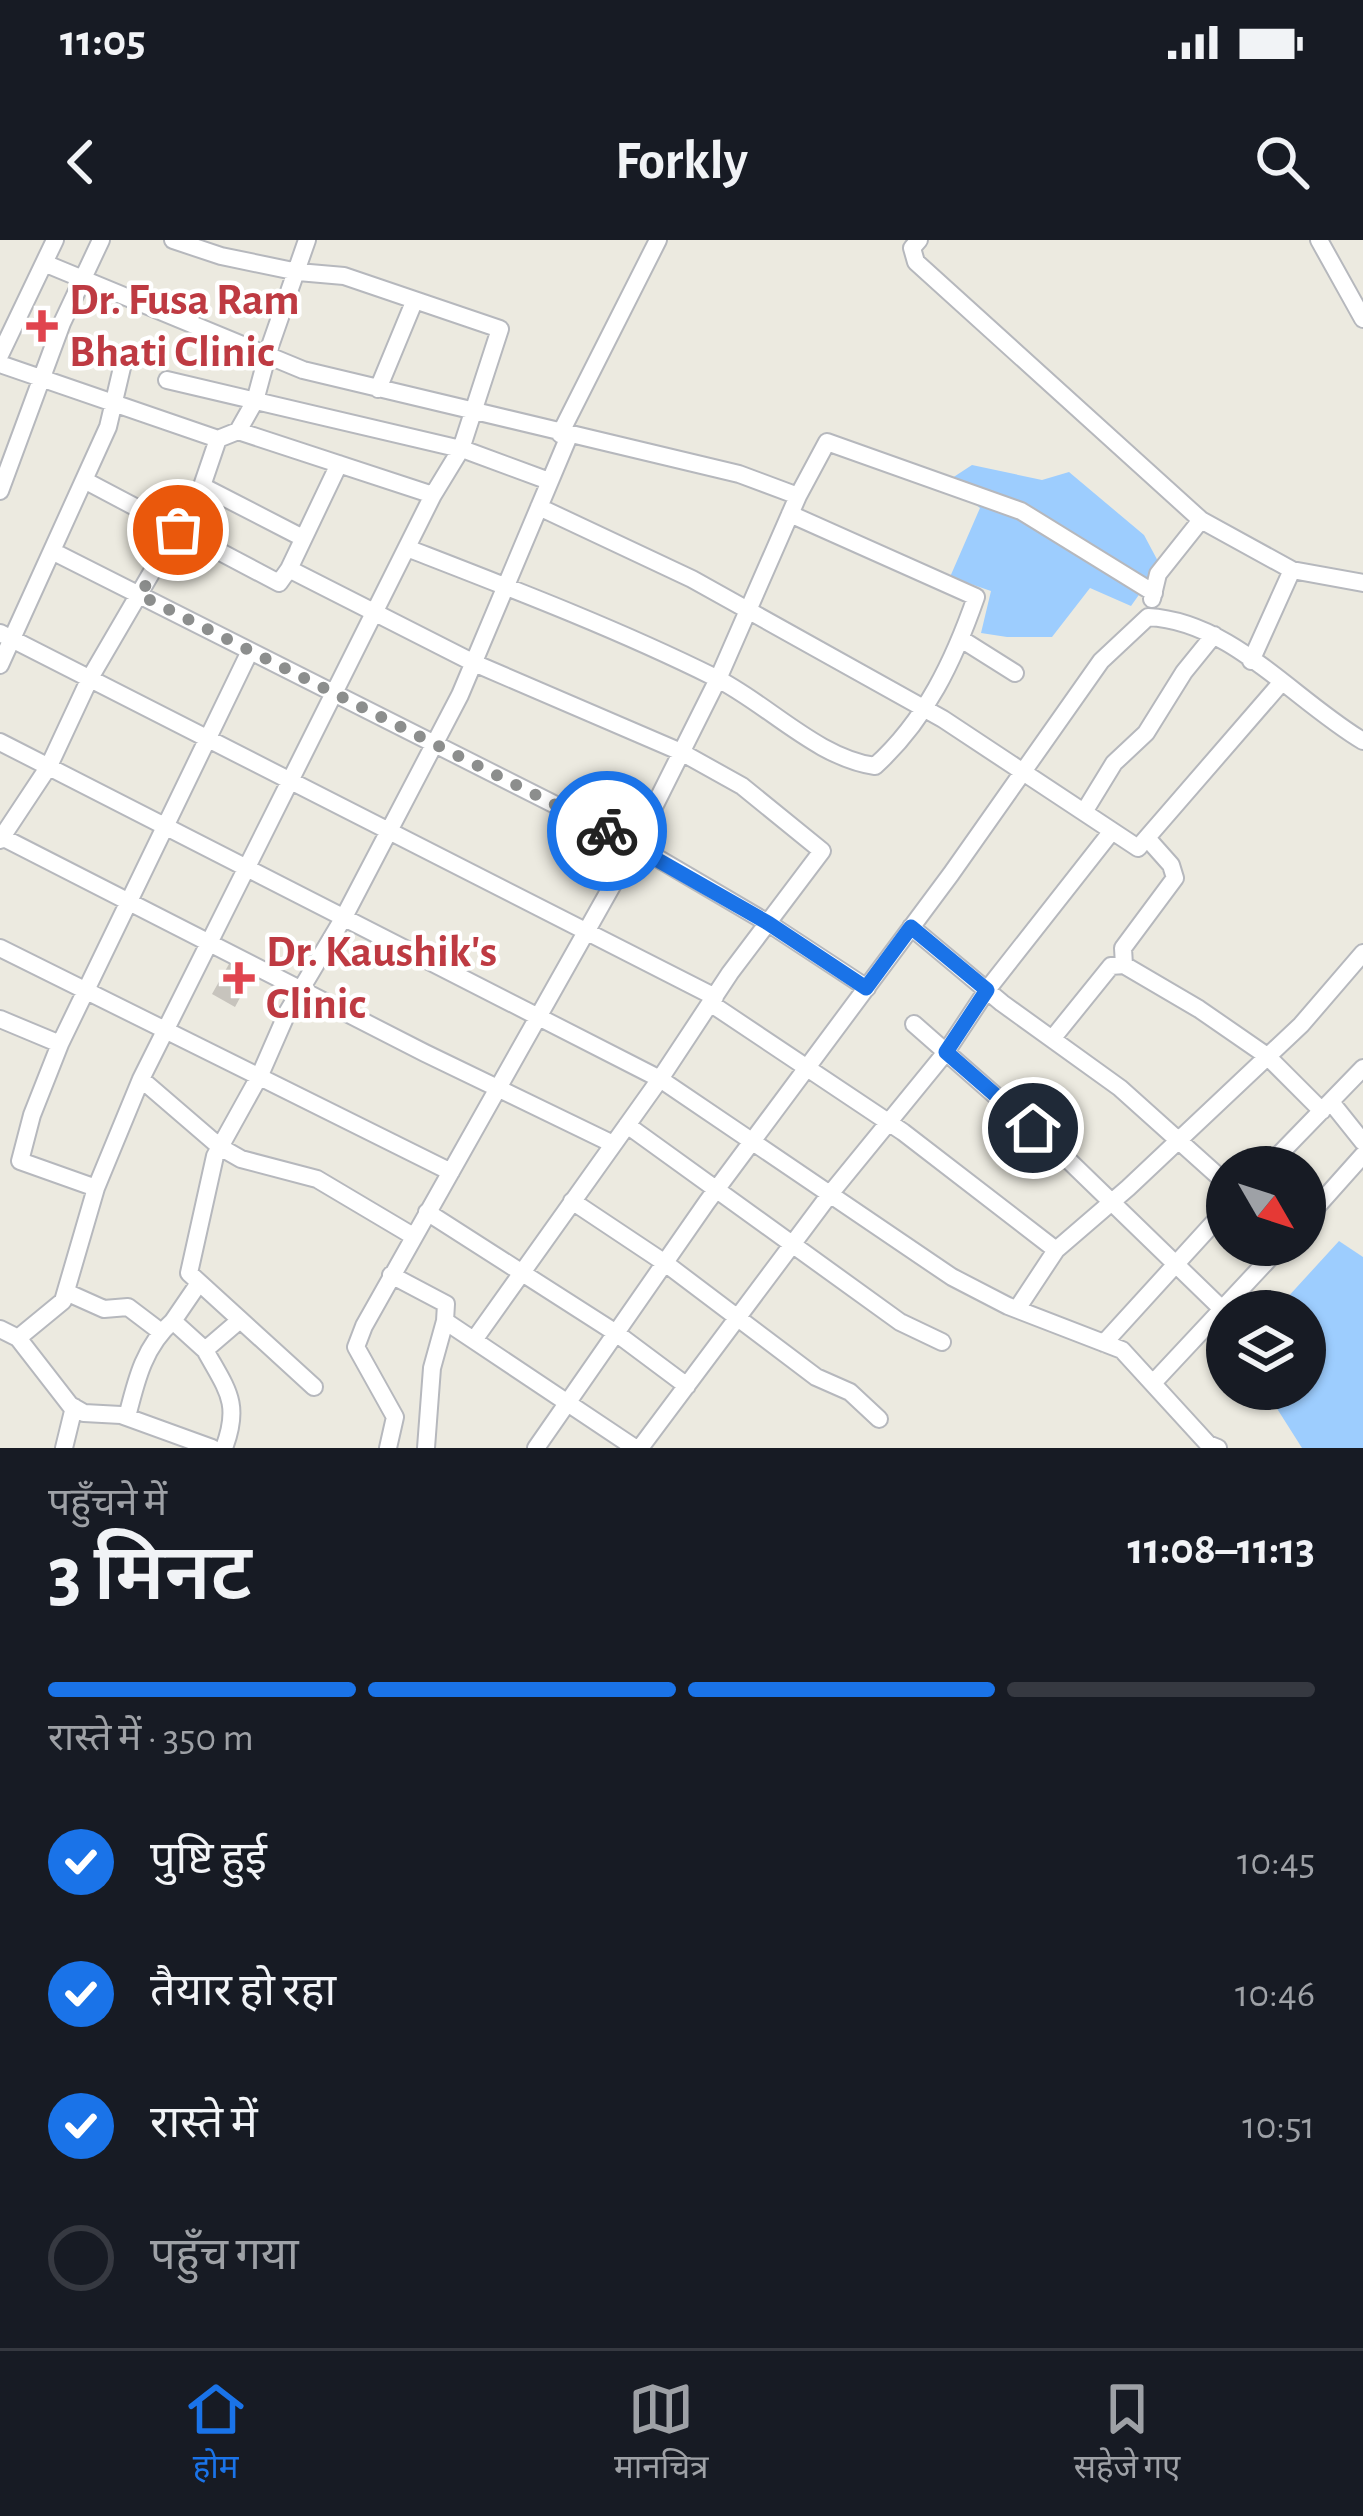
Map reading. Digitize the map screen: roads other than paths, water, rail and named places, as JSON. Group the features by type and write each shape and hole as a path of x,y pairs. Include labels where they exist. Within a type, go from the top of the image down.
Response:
{"street":[{"path":"55,240 0,360 44,381 218,439 238,431 255,401 308,240"},
{"path":"0,491 62,323 101,240"},
{"path":"314,1387 188,1273 200,1209 220,1147 301,989 391,831 474,663 564,435 658,240"},
{"path":"919,240 913,248 916,262 1201,520 1292,570 1363,583"},
{"path":"1319,240 1363,319"},
{"path":"18,1338 63,1301 96,1188 141,1079 169,1030 244,866 433,495 461,449 500,329 344,276 298,272 225,248 180,241"},
{"path":"44,262 303,370 739,474 798,496"},
{"path":"378,388 415,302"},
{"path":"0,305 19,315"},
{"path":"0,665 6,636 84,480 113,406 124,359"},
{"path":"166,380 461,449 549,481"},
{"path":"238,431 433,495"},
{"path":"218,439 202,486 90,678 49,766 0,837 613,1144"},
{"path":"388,1448 395,1417 356,1347 413,1236 635,845 718,679 826,442 1021,511 1154,593"},
{"path":"84,480 279,583 339,464"},
{"path":"202,486 301,537"},
{"path":"539,507 748,609 925,709 1138,848 1281,682"},
{"path":"407,548 507,586 718,679 840,755 871,767 886,757 925,709 961,639 976,597 790,514"},
{"path":"536,1448 716,1190 1101,661 1148,617 1158,574 1201,520"},
{"path":"52,551 635,845 768,923 866,988"},
{"path":"289,569 474,663 681,752 742,786 823,851 712,1000 474,1340"},
{"path":"1251,661 1292,570"},
{"path":"1148,617 1179,619 1214,634 1363,741"},
{"path":"1084,812 1114,763 1146,733 1214,634"},
{"path":"6,636 712,1000 886,1121 1056,1250"},
{"path":"961,639 1015,673"},
{"path":"96,1188 20,1161 32,1115 60,1044 250,652"},
{"path":"0,742 660,1079 952,1277 1017,1309 1122,1350 1208,1444 1218,1448"},
{"path":"445,1321 638,1448 1112,831"},
{"path":"1124,965 1123,948 1175,878 1171,865 1147,838"},
{"path":"911,927 1120,1088 1206,1166"},
{"path":"0,948 451,1172"},
{"path":"1017,1309 1056,1250 1268,1057 1363,953"},
{"path":"1052,1039 1111,966 1124,965 1268,1057 1363,1142"},
{"path":"0,1019 60,1044"},
{"path":"914,1024 1206,1294"},
{"path":"1288,1146 1363,1068"},
{"path":"141,1079 220,1147 241,1159 317,1179 413,1236"},
{"path":"627,1125 900,1322 942,1342"},
{"path":"1326,1196 1363,1155"},
{"path":"572,1201 665,1263 816,1376 850,1392 880,1419"},
{"path":"427,1212 616,1333 687,1386"},
{"path":"1104,1343 1206,1231"},
{"path":"1241,1290 1263,1266"},
{"path":"392,1275 446,1304 432,1368 426,1448"},
{"path":"127,1417 140,1368 199,1283"},
{"path":"66,1292 104,1309 128,1307 206,1350 232,1399 234,1420 224,1448"},
{"path":"206,1350 240,1320"},
{"path":"0,1328 18,1338 84,1413 127,1417 190,1445 212,1448"},
{"path":"1153,1383 1206,1328"},
{"path":"64,1448 74,1407"}],"water":[{"path":"972,465 1042,480 1069,472 1144,535 1160,565 1131,606 1090,588 1052,637 981,633 991,591 950,577 980,508 946,482"},
{"path":"1339,1241 1363,1257 1363,1448 1302,1448 1278,1410 1326,1410 1326,1290 1294,1290 1316,1266 1326,1266 1326,1255"}],"place":[{"name":"Dr. Fusa Ram Bhati Clinic","path":"42,326"},
{"name":"Dr. Kaushik's Clinic","path":"239,978"}]}
